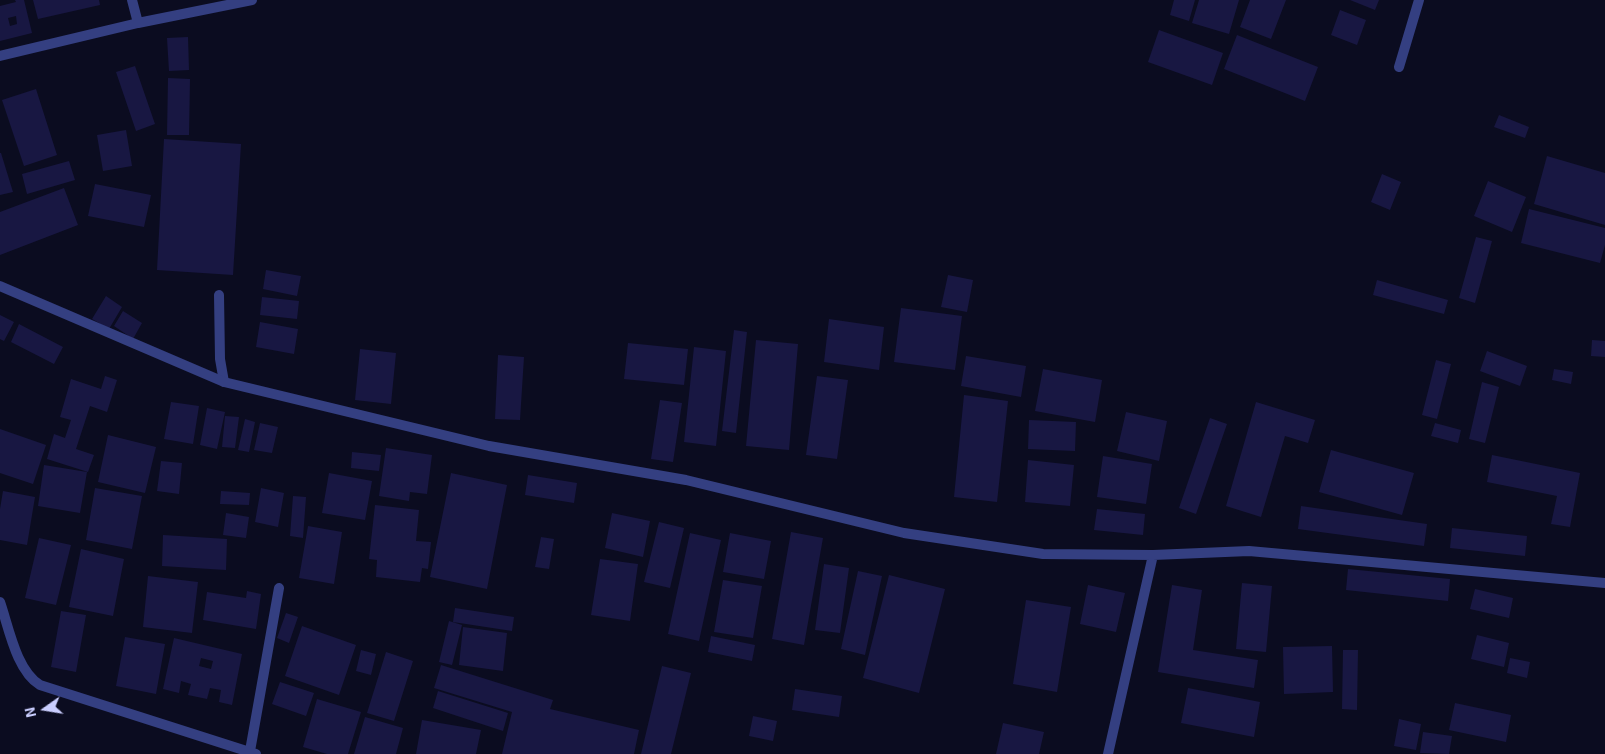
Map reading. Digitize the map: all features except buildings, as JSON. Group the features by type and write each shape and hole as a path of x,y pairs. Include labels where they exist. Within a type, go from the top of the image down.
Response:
{"street":[{"path":"132,0 138,23"},
{"path":"0,56 138,23 252,0"},
{"path":"1399,67 1419,0"},
{"path":"0,286 224,382 489,446 686,480 904,533 1043,554 1153,555 1248,551 1605,583"},
{"path":"219,295 220,359 224,382"},
{"path":"1108,754 1153,555"},
{"path":"0,602 22,664 34,681 40,685 253,753 280,588"}]}
